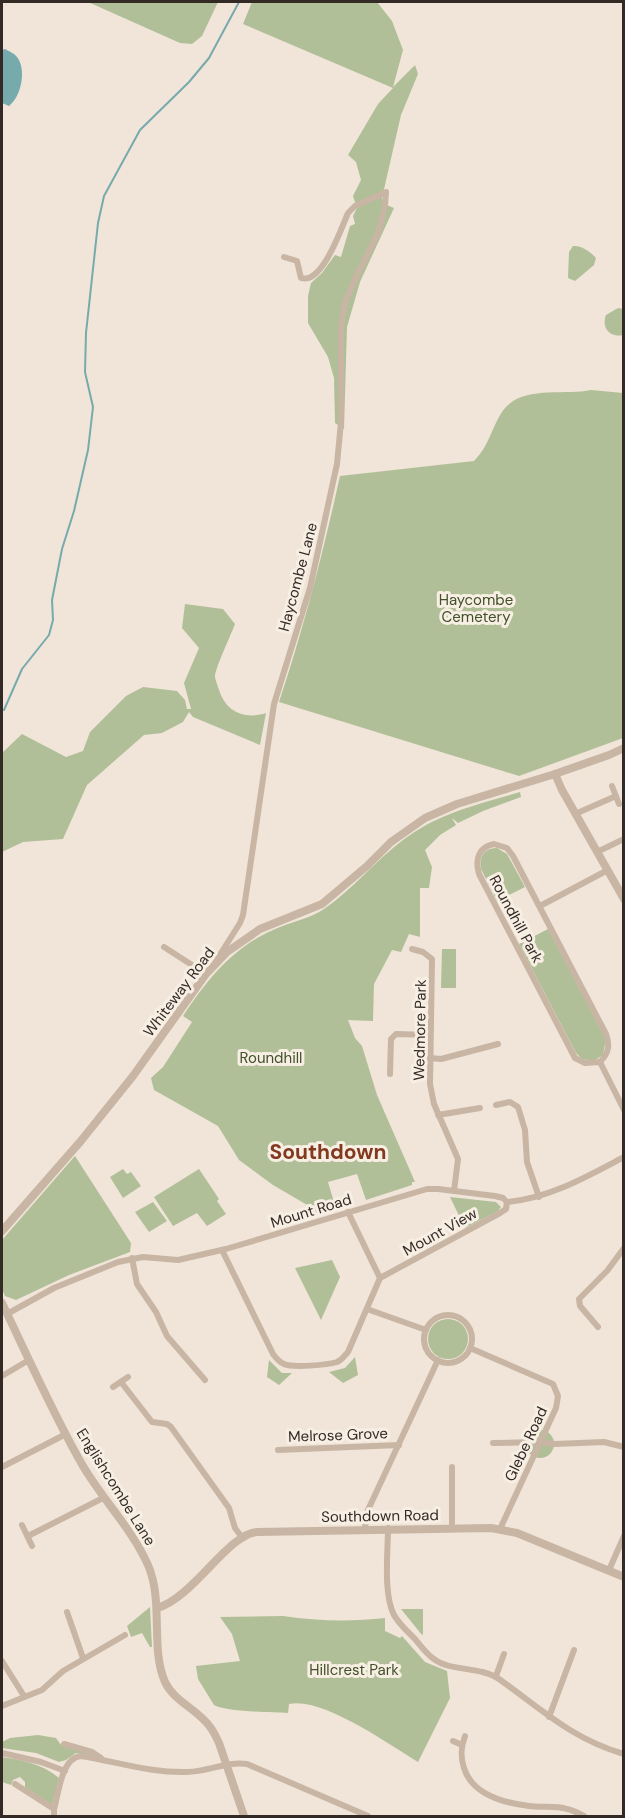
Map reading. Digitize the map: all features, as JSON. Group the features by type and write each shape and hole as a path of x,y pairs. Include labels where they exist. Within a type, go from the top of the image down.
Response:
{"street":[{"name":"Haycombe Lane","path":"214,964 243,915 272,710 310,588 337,464 341,422 341,327 345,303 378,233 386,192 355,206 348,213 323,266 312,278 301,278 297,261 284,257"},
{"name":"Whiteway Road","path":"2,1231 80,1142 129,1081 206,974 227,952 260,929 309,910 332,898 391,842 424,818 457,804 555,774 624,748"},
{"path":"555,774 606,871 624,900"},
{"path":"612,786 619,804"},
{"path":"575,813 616,795"},
{"path":"597,852 624,839"},
{"name":"Roundhill Park","path":"494,844 507,848 540,906 609,1041 609,1050 600,1062 585,1063 575,1058 479,874 477,860 481,850 488,845 494,844"},
{"name":"Roundhill Park","path":"540,906 606,871"},
{"path":"164,947 206,974"},
{"name":"Wedmore Park","path":"412,950 423,952 432,959 431,1085 438,1115 458,1159 454,1191"},
{"path":"390,1074 391,1039 396,1034 430,1035"},
{"path":"430,1058 441,1059 498,1044"},
{"path":"600,1062 624,1110"},
{"path":"496,1105 510,1102 518,1107 525,1130 527,1162 539,1197"},
{"path":"438,1115 480,1108"},
{"name":"Mount Road","path":"7,1314 54,1288 132,1258 178,1260 222,1250 427,1189 495,1196 507,1202 539,1197 624,1157"},
{"name":"Mount View","path":"380,1278 500,1213 506,1209 507,1202"},
{"path":"222,1250 273,1354 285,1365 312,1365 340,1360 348,1353 380,1278 348,1212"},
{"path":"598,1327 578,1302 607,1271 624,1248"},
{"path":"132,1258 137,1284 156,1312 167,1336 205,1380"},
{"name":"Englishcombe Lane","path":"2,1303 66,1434 103,1498 134,1539 148,1564 155,1588 159,1651 166,1683 179,1698 204,1719 213,1731 244,1816"},
{"path":"367,1309 426,1330"},
{"path":"452,1315 460,1318 471,1333 470,1348 460,1359 451,1362 438,1360 427,1351 424,1340 426,1330 430,1323 441,1316 452,1315"},
{"name":"Glebe Road","path":"470,1348 553,1384 558,1396 556,1408 500,1529"},
{"path":"2,1376 29,1360"},
{"path":"365,1528 367,1512 438,1360"},
{"path":"113,1387 128,1377"},
{"path":"121,1382 152,1422 171,1427 229,1508 235,1528 241,1536 204,1574 171,1603 157,1608"},
{"path":"2,1467 66,1434"},
{"path":"493,1443 604,1442 624,1447"},
{"name":"Melrose Grove","path":"278,1450 399,1445"},
{"path":"452,1467 452,1528"},
{"path":"28,1536 103,1498"},
{"path":"22,1525 32,1546"},
{"name":"Southdown Road","path":"241,1536 250,1532 365,1528 500,1529 517,1533 624,1576"},
{"path":"388,1528 390,1602 397,1619 434,1660 445,1665 496,1676 575,1735 602,1748 624,1754"},
{"path":"609,1570 624,1536"},
{"path":"67,1612 83,1658"},
{"path":"2,1706 42,1690 63,1671 125,1635"},
{"path":"549,1717 574,1650"},
{"path":"496,1676 504,1654"},
{"path":"2,1661 24,1696"},
{"path":"465,1736 462,1745 462,1762 467,1776 471,1783 488,1795 529,1806 566,1808 584,1816"},
{"path":"453,1741 462,1745"},
{"path":"64,1744 92,1752 104,1760"},
{"path":"2,1753 65,1771"},
{"path":"15,1784 54,1813 65,1771 76,1756 104,1760 146,1771 203,1771 234,1762 247,1764 368,1816"}],"green space":[{"path":"88,2 218,2 202,36 192,44 180,43"},
{"path":"252,2 377,2 392,21 403,50 393,87 415,65 418,74 401,115 382,198 384,204 394,208 360,282 347,327 344,429 335,423 334,378 328,357 308,323 308,296 311,283 322,273 335,255 341,257 350,226 355,224 353,216 357,208 353,196 361,180 356,162 348,155 378,104 393,88 243,24"},
{"path":"573,246 586,249 596,258 594,265 575,281 568,278 569,252"},
{"path":"618,308 623,309 623,335 618,336 608,331 605,320 606,315"},
{"name":"Haycombe Cemetery","path":"591,390 623,393 623,738 519,776 279,702 297,646 340,476 474,461 483,449 498,418 510,403 531,394"},
{"path":"185,604 223,609 235,624 218,665 215,679 222,698 231,709 243,715 266,713 260,745 193,717 189,712 183,722 162,733 144,735 87,785 63,839 23,842 2,852 2,753 22,734 66,757 83,751 90,732 126,696 143,687 177,691 185,700 187,709 191,709 184,683 199,648 182,628"},
{"name":"Roundhill","path":"520,792 521,797 458,823 452,818 456,825 440,835 425,850 432,867 429,888 420,888 420,937 409,934 401,952 392,950 374,984 373,1021 348,1020 355,1038 362,1046 377,1095 415,1182 412,1182 412,1185 366,1200 357,1174 328,1182 336,1209 317,1215 309,1206 273,1185 239,1160 218,1126 154,1090 151,1078 163,1067 192,1022 183,1016 211,978 245,946 279,927 324,909 345,893 393,848 430,823 459,810"},
{"path":"497,848 507,854 525,887 497,901 481,869 481,864 486,851"},
{"path":"548,929 606,1039 603,1055 594,1061 582,1059 576,1053 519,944"},
{"path":"442,949 456,949 456,988 441,988"},
{"path":"75,1156 131,1243 130,1252 69,1275 16,1300 5,1296 2,1289 2,1240"},
{"path":"123,1169 127,1174 131,1172 141,1186 123,1198 110,1177"},
{"path":"199,1169 226,1214 207,1226 197,1213 173,1226 154,1197"},
{"path":"450,1197 496,1202 501,1207 498,1211 465,1228"},
{"path":"153,1202 167,1221 149,1232 135,1212"},
{"path":"332,1260 340,1277 321,1320 295,1268"},
{"path":"448,1319 456,1320 462,1325 467,1331 467,1347 462,1353 456,1358 448,1359 440,1358 434,1353 429,1347 428,1339 429,1331 434,1325 440,1320"},
{"path":"355,1357 358,1375 343,1383 329,1372 345,1368"},
{"path":"269,1360 282,1373 292,1373 279,1385 267,1377"},
{"path":"540,1430 550,1434 554,1444 550,1454 540,1458 530,1454 526,1444 530,1434"},
{"path":"150,1607 152,1647 142,1633 131,1637 127,1626"},
{"path":"401,1609 423,1609 422,1635"},
{"name":"Hillcrest Park","path":"283,1616 334,1620 385,1618 385,1631 400,1638 402,1636 425,1662 447,1671 450,1698 418,1762 355,1724 319,1708 303,1704 289,1704 288,1713 238,1710 214,1705 198,1679 196,1666 240,1661 232,1634 220,1617"},
{"path":"38,1735 56,1738 61,1745 95,1756 76,1753 59,1762 36,1753 2,1748 2,1742 10,1738"},
{"path":"2,1757 39,1766 59,1778 52,1805 25,1787 25,1782 20,1777 13,1780 11,1785 2,1782"}],"water":[{"path":"5,49 17,57 22,69 17,96 9,106 2,103 2,50"}],"waterway":[{"path":"4,710 22,669 49,635 53,620 52,600 62,549 74,511 88,450 93,407 85,372 86,333 98,223 104,196 140,130 189,82 209,58 239,2"}],"district":[{"name":"Southdown","path":"328,1152"}]}
